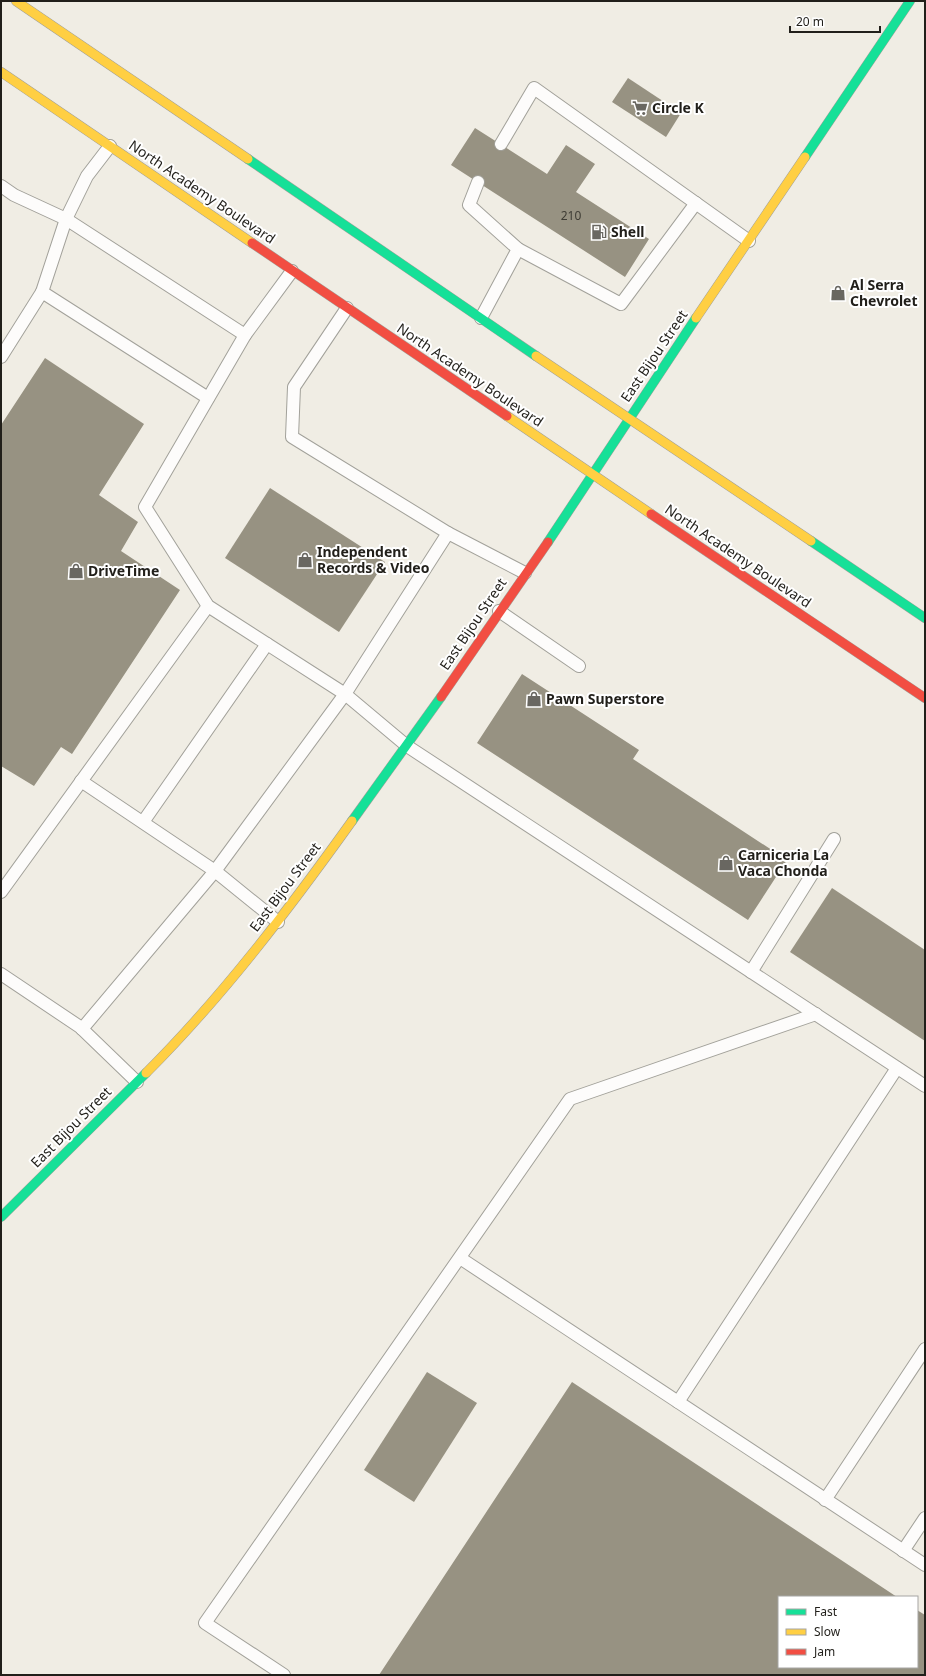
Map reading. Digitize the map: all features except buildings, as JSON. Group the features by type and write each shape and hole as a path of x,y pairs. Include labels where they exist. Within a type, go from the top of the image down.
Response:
{"main road":[{"path":"16,1 925,618"},
{"name":"East Bijou Street","path":"1,1217 137,1082 231,981 278,922 407,746 498,611 576,500 629,418 910,1"},
{"name":"North Academy Boulevard","path":"1,72 592,475 925,698"}],"lane":[{"path":"501,144 534,88 748,241"},
{"path":"1,357 42,292 66,219 87,176 110,146"},
{"path":"478,182 469,205 518,248 621,304 696,203"},
{"path":"1,186 14,195 66,219 245,335"},
{"path":"481,318 518,248"},
{"path":"292,271 245,335 145,507 208,606 345,694 407,746 925,1086"},
{"path":"42,292 208,398"},
{"path":"347,308 294,387 292,437 448,533 525,573"},
{"path":"82,1029 215,871 345,694 448,533"},
{"path":"1,892 208,606"},
{"path":"498,611 579,666"},
{"path":"143,822 267,644"},
{"path":"82,781 215,871 278,922"},
{"path":"751,972 834,839"},
{"path":"1,974 82,1029 137,1082"},
{"path":"284,1675 205,1623 570,1099 816,1014"},
{"path":"678,1402 897,1068"},
{"path":"460,1258 925,1565"},
{"path":"825,1500 925,1349"},
{"path":"903,1551 925,1518"}],"traffic: fast":[{"path":"805,157 910,1"},
{"path":"248,159 536,356"},
{"path":"548,542 696,318"},
{"path":"811,541 925,618"},
{"path":"352,821 441,697"},
{"path":"1,1217 146,1073"}],"traffic: slow":[{"path":"16,1 248,159"},
{"path":"1,72 252,243"},
{"path":"696,318 805,157"},
{"path":"536,356 811,541"},
{"path":"507,416 651,514"},
{"path":"146,1073 202,1014 228,983 304,887 352,821"}],"traffic: jam":[{"path":"252,243 507,416"},
{"path":"651,514 925,698"},
{"path":"441,697 548,542"}],"place":[{"name":"Circle K","path":"640,108"},
{"name":"Shell","path":"599,232"},
{"name":"Al Serra Chevrolet","path":"838,293"},
{"name":"Independent Records & Video","path":"305,560"},
{"name":"DriveTime","path":"76,571"},
{"name":"Pawn Superstore","path":"534,699"},
{"name":"Carniceria La Vaca Chonda","path":"726,863"}]}
